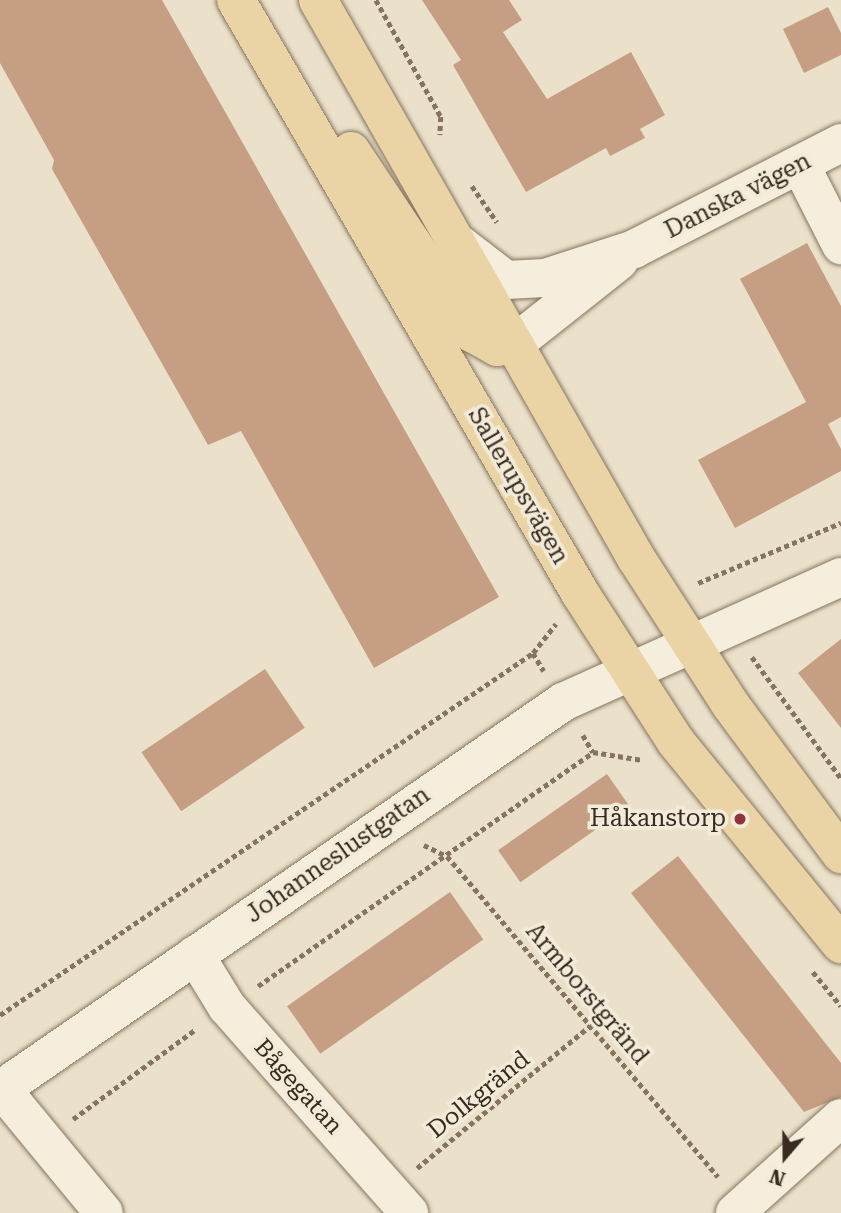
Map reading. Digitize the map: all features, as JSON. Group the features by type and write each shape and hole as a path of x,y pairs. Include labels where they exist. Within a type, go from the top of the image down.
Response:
{"main road":[{"name":"Sallerupsvägen","path":"236,0 630,671 676,742 841,944"},
{"path":"318,0 514,344 690,643 730,704 841,854"},
{"path":"287,88 348,146 472,332 497,347 514,344"}],"street":[{"name":"Danska vägen","path":"454,239 493,274 525,283 634,249 801,166 841,143"},
{"path":"801,166 839,240"},
{"name":"Danska vägen","path":"514,344 634,249"},
{"name":"Johanneslustgatan","path":"1,1089 379,824 562,702 841,577"},
{"name":"Bågegatan","path":"195,955 227,1007 399,1202"},
{"path":"1,1089 104,1213"},
{"path":"738,1210 841,1118"}],"path":[{"path":"376,0 441,117 439,140"},
{"path":"469,182 507,230"},
{"path":"698,583 841,523"},
{"path":"0,1015 533,653"},
{"path":"730,704 767,677 841,778"},
{"path":"44,1141 227,1007 593,752 652,760 676,742"},
{"name":"Armborstgränd","path":"379,824 447,856 590,1026 738,1210"},
{"name":"Dolkgränd","path":"399,1202 590,1026"}],"building":[{"path":"0,0 162,0 499,597 374,668 241,431 208,445 52,169 54,160 0,63"},
{"path":"422,0 509,0 522,20 503,32 547,99 631,52 665,115 640,129 645,138 610,156 606,148 526,192 453,65 461,60"},
{"path":"828,7 841,33 841,55 804,73 783,29"},
{"path":"807,243 841,306 841,417 828,424 841,449 841,471 735,528 698,460 806,402 740,279"},
{"path":"841,639 841,728 798,673"},
{"path":"265,669 305,728 181,811 141,752"},
{"path":"607,774 629,806 520,882 498,850"},
{"path":"678,856 841,1063 841,1097 804,1112 631,893"},
{"path":"450,892 483,940 320,1054 287,1006"}],"place":[{"name":"Håkanstorp","path":"740,819"}]}
